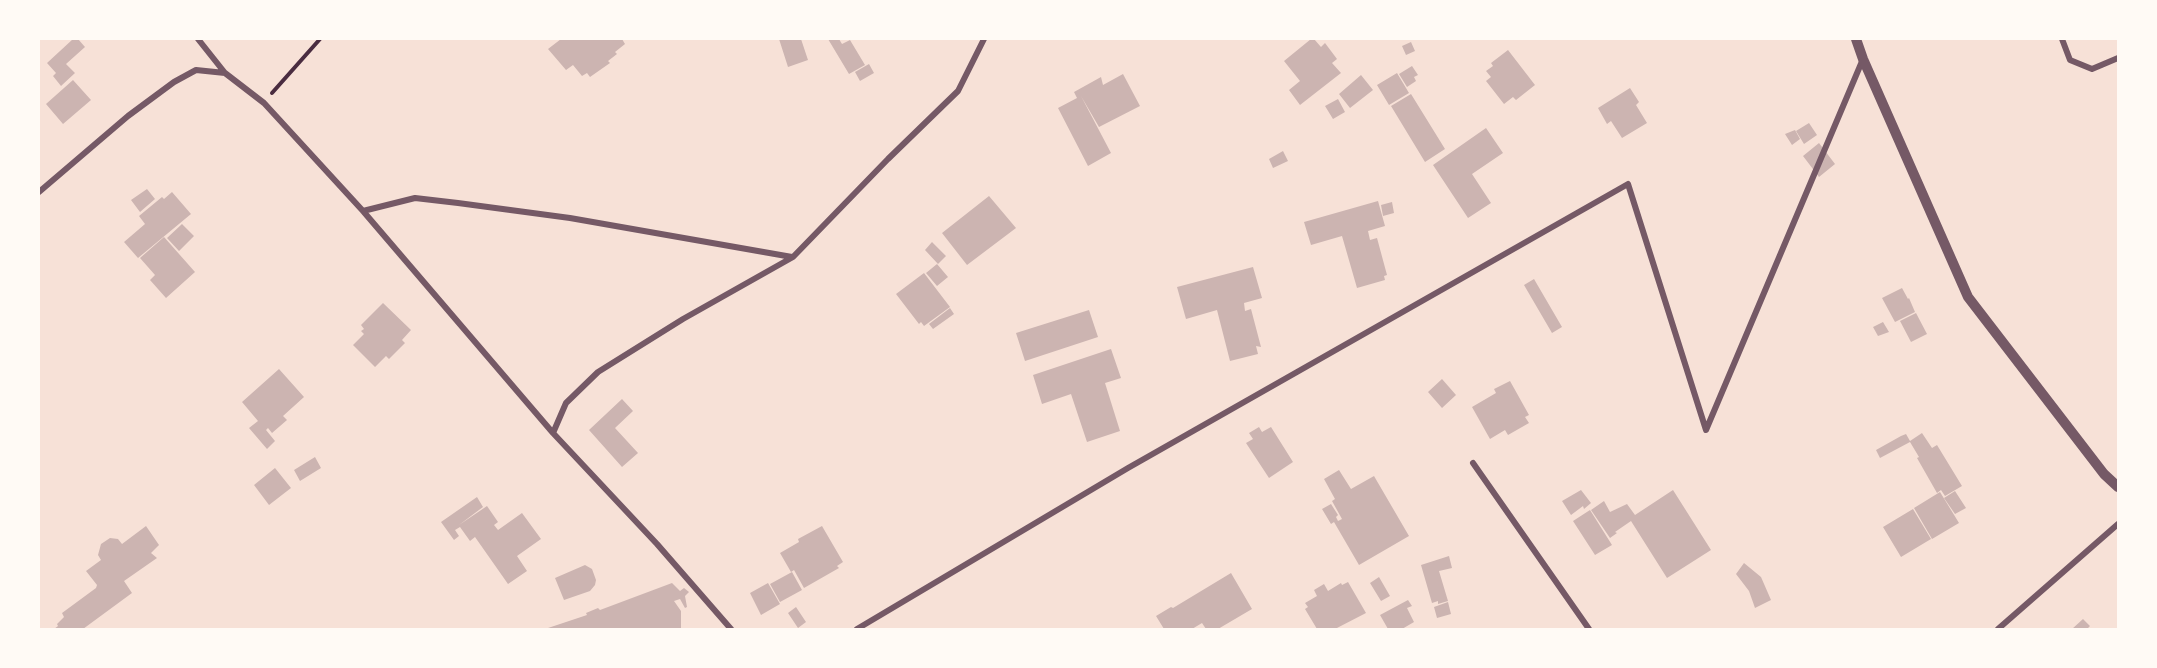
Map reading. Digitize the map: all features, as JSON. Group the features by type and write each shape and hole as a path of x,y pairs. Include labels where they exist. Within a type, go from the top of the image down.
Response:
{"street":[{"path":"198,39 225,73 264,103 363,211 553,434 657,544 731,629"},
{"path":"553,434 566,403 598,372 683,319 793,257 958,91 984,39"},
{"path":"1856,39 1968,297 2104,474 2118,487"},
{"path":"2062,39 2070,60 2092,69 2118,58"},
{"path":"856,629 1138,462 1628,184 1706,430 1863,59"},
{"path":"39,192 128,116 174,82 196,70 225,73"},
{"path":"363,211 415,198 447,201 570,218 793,257"},
{"path":"1473,463 1589,629"},
{"path":"1998,629 2118,524"}],"path":[{"path":"264,103 320,39"}],"building":[{"path":"73,39 78,39 85,47 66,64 75,73 61,86 53,76 56,73 47,63"},
{"path":"561,39 622,39 625,44 615,52 617,54 608,61 610,63 590,77 587,73 582,76 573,65 566,70 548,49"},
{"path":"779,39 801,39 808,60 788,67"},
{"path":"828,39 839,39 842,44 850,40 865,65 849,74"},
{"path":"1314,39 1321,47 1325,43 1337,59 1332,63 1341,73 1300,105 1289,90 1300,81 1284,61"},
{"path":"1411,42 1415,51 1406,55 1402,46"},
{"path":"1508,50 1535,85 1516,100 1513,97 1504,104 1486,81 1491,77 1486,71 1493,66 1491,63"},
{"path":"869,64 874,73 860,81 855,72"},
{"path":"1412,66 1418,75 1414,77 1416,81 1407,87 1399,74"},
{"path":"1397,73 1409,93 1389,105 1377,85"},
{"path":"1123,74 1140,106 1099,127 1081,96 1111,153 1088,166 1058,108 1077,98 1074,92 1101,77 1103,85"},
{"path":"1361,75 1373,90 1350,108 1339,94"},
{"path":"73,80 91,100 63,124 46,104"},
{"path":"1630,88 1639,102 1636,105 1647,123 1622,138 1611,121 1607,124 1598,108"},
{"path":"1411,94 1445,149 1425,162 1391,106"},
{"path":"1338,99 1345,112 1333,119 1325,106"},
{"path":"1809,123 1817,135 1804,144 1796,131"},
{"path":"1486,128 1503,153 1472,174 1491,203 1468,218 1433,165"},
{"path":"1795,130 1800,139 1792,145 1785,134"},
{"path":"1819,143 1835,164 1819,177 1803,156"},
{"path":"1283,151 1288,161 1273,168 1269,159"},
{"path":"147,189 155,199 140,212 131,200"},
{"path":"172,192 191,214 138,258 124,242 145,224 139,216 162,197 164,199"},
{"path":"989,196 1016,228 967,265 942,233"},
{"path":"1378,201 1385,226 1368,231 1370,240 1377,238 1387,275 1384,276 1385,280 1357,288 1342,236 1311,245 1304,222"},
{"path":"1392,202 1394,213 1383,216 1381,205"},
{"path":"182,224 194,236 179,251 167,238"},
{"path":"164,237 195,272 166,298 150,280 155,275 140,258"},
{"path":"932,242 946,256 938,264 925,250"},
{"path":"937,264 948,277 937,286 926,273"},
{"path":"1253,267 1262,298 1244,303 1245,311 1251,309 1261,347 1256,346 1258,354 1230,361 1217,310 1186,319 1177,287"},
{"path":"924,273 950,307 924,326 921,322 919,324 896,294"},
{"path":"1534,279 1562,327 1552,333 1524,285"},
{"path":"1902,288 1915,312 1895,322 1882,298"},
{"path":"383,303 411,330 402,340 405,343 389,359 386,356 375,367 353,345 364,334 361,331 364,329 361,325"},
{"path":"950,308 954,314 933,329 929,324"},
{"path":"1089,310 1098,337 1025,361 1016,333"},
{"path":"1916,313 1927,334 1911,342 1900,321"},
{"path":"1883,322 1889,332 1878,336 1873,327"},
{"path":"1111,349 1121,378 1105,383 1120,431 1087,442 1071,394 1042,404 1033,375"},
{"path":"279,369 304,397 283,416 287,420 272,433 268,428 266,430 275,441 267,449 249,428 258,421 242,402"},
{"path":"1442,379 1456,395 1442,408 1428,392"},
{"path":"1510,381 1529,415 1525,417 1529,423 1508,435 1505,430 1490,439 1472,407 1496,393 1494,389"},
{"path":"622,399 633,411 615,428 638,453 622,467 589,430"},
{"path":"1259,427 1262,432 1271,427 1293,462 1269,478 1246,443 1253,439 1249,433"},
{"path":"1922,433 1932,448 1937,445 1962,486 1945,496 1941,490 1937,493 1910,442 1880,458 1876,450 1906,434 1910,441"},
{"path":"315,457 321,468 300,481 294,470"},
{"path":"275,468 291,488 269,505 254,485"},
{"path":"1339,470 1351,489 1374,476 1409,536 1359,565 1334,522 1331,524 1322,509 1331,504 1338,515 1336,517 1338,521 1342,519 1332,501 1335,499 1324,479"},
{"path":"1581,490 1591,503 1571,515 1562,501"},
{"path":"1673,490 1711,550 1667,578 1631,521 1610,538 1591,510 1604,501 1610,512 1627,504 1635,515"},
{"path":"1955,491 1966,508 1955,514 1944,498"},
{"path":"1940,492 1959,523 1932,539 1914,508"},
{"path":"477,497 483,507 459,525 487,506 498,522 494,525 498,530 522,513 541,539 517,556 527,571 508,584 475,537 470,541 460,527 455,530 459,536 454,540 441,522"},
{"path":"1913,509 1931,539 1901,557 1883,527"},
{"path":"1590,510 1612,545 1595,555 1573,521"},
{"path":"146,526 159,545 151,553 157,558 124,581 132,593 83,629 54,629 64,617 62,613 96,588 97,585 86,571 101,560 98,555 101,544 110,538 118,539 122,544"},
{"path":"822,526 843,562 837,566 839,568 804,588 794,570 791,572 780,553 799,542 798,539"},
{"path":"1449,556 1452,568 1439,571 1448,601 1432,603 1421,565"},
{"path":"1744,563 1761,577 1771,600 1755,608 1749,591 1736,574"},
{"path":"585,565 592,569 596,580 595,585 590,591 564,600 555,578"},
{"path":"792,572 802,590 780,602 770,584"},
{"path":"1231,573 1252,609 1218,629 1206,629 1202,623 1192,629 1164,629 1156,616"},
{"path":"1379,577 1390,596 1381,601 1370,583"},
{"path":"1348,582 1366,613 1335,629 1317,629 1305,609 1308,607 1305,603 1317,596 1314,590 1324,584 1328,591 1341,583 1342,585"},
{"path":"672,583 680,591 684,588 689,592 685,596 687,607 685,608 680,599 674,601 681,611 681,629 545,629 587,615 586,613 598,608 600,610"},
{"path":"768,583 780,604 761,615 750,593"},
{"path":"1408,600 1412,606 1407,608 1414,622 1402,629 1388,629 1380,615"},
{"path":"1448,602 1451,614 1437,618 1434,607"},
{"path":"796,607 806,622 798,628 788,613"},
{"path":"2083,619 2090,626 2087,629 2072,629"}]}
